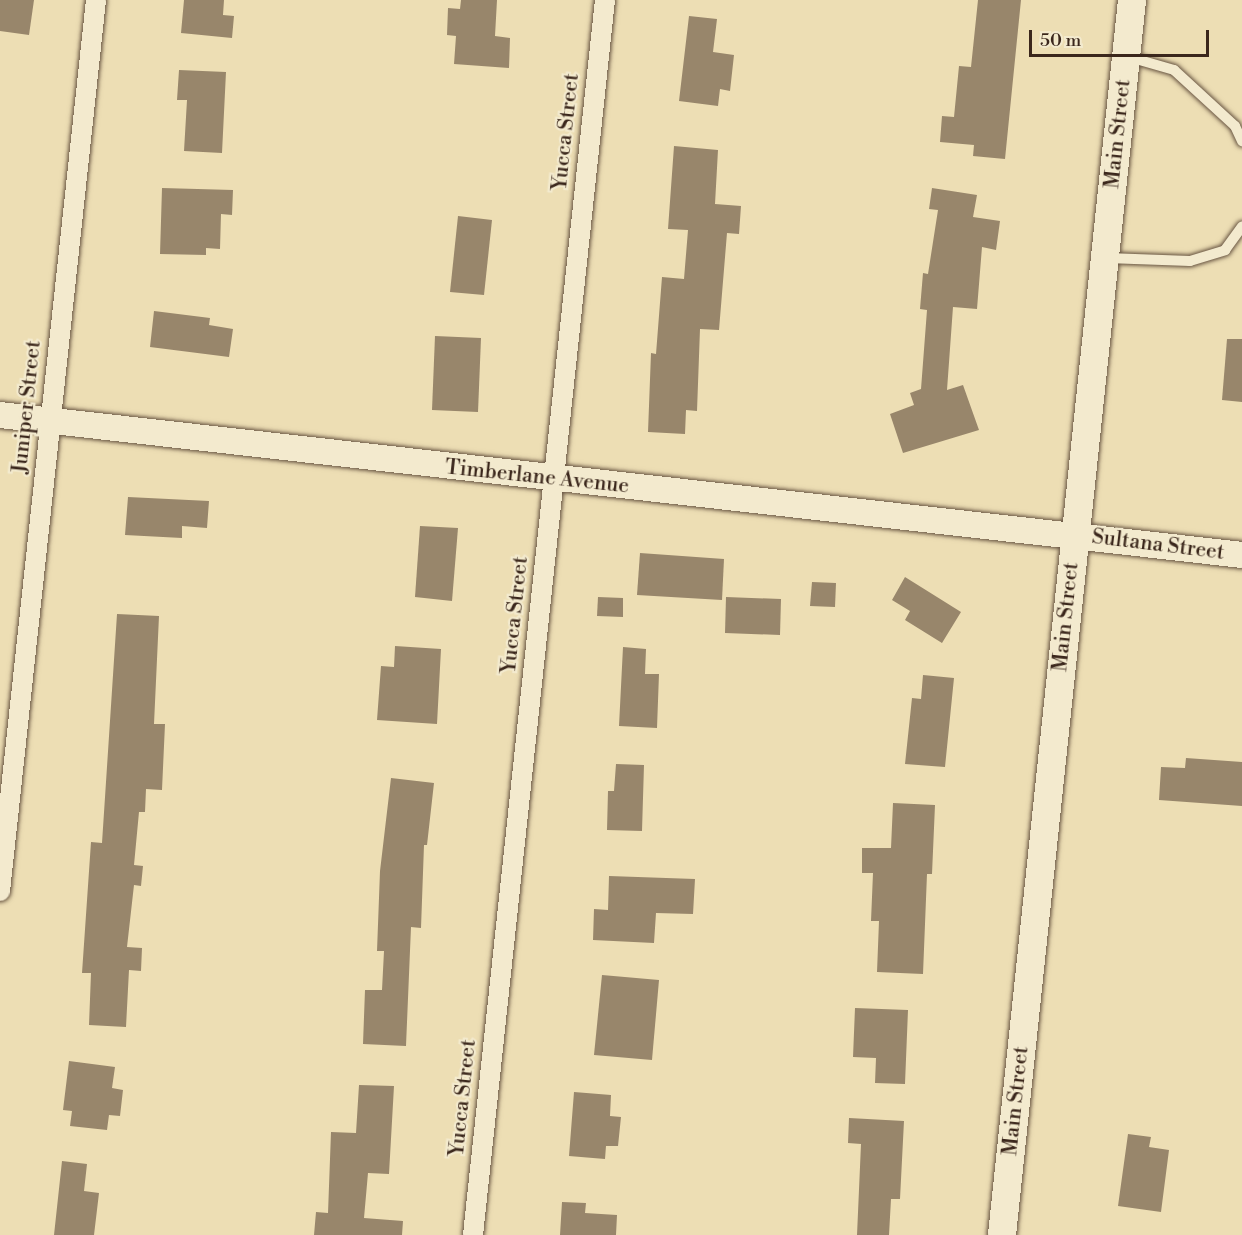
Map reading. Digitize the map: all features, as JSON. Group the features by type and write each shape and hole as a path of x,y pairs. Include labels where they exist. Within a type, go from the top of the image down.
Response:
{"main road":[{"name":"Main Street","path":"1002,1235 1132,0"}],"street":[{"name":"Juniper Street","path":"0,891 96,0"},
{"name":"Yucca Street","path":"473,1235 605,0"},
{"name":"Timberlane Avenue","path":"0,415 49,423 1074,535"},
{"name":"Sultana Street","path":"1074,535 1242,555"}],"lane":[{"path":"1126,57 1174,70 1235,126 1242,141"},
{"path":"1104,258 1191,261 1225,250 1242,227"}],"building":[{"path":"0,0 34,0 29,35 0,31"},
{"path":"184,0 224,0 223,15 234,16 232,38 181,33"},
{"path":"461,0 497,0 495,36 510,38 509,68 454,64 456,36 447,35 448,8 460,9"},
{"path":"978,0 1021,0 1005,159 973,156 974,145 940,142 942,116 954,117 959,66 971,67"},
{"path":"689,16 717,19 713,52 734,55 730,91 720,89 718,106 679,101"},
{"path":"179,70 226,72 222,153 184,151 187,100 177,100"},
{"path":"674,146 718,150 715,204 741,206 739,234 727,233 719,330 700,329 697,411 686,410 685,434 648,432 651,353 656,354 662,277 684,279 688,230 668,229"},
{"path":"162,188 233,190 232,215 221,214 220,249 206,248 206,255 160,254"},
{"path":"932,188 977,195 973,217 1000,221 996,250 982,247 977,309 953,307 947,390 963,385 979,430 903,453 890,414 914,405 910,393 921,389 927,310 920,309 923,273 928,274 938,210 929,209"},
{"path":"458,216 492,220 484,295 450,292"},
{"path":"154,311 210,318 209,325 233,329 229,357 150,347"},
{"path":"435,336 481,338 478,412 432,410"},
{"path":"1227,339 1242,339 1242,402 1222,400"},
{"path":"128,497 209,501 207,528 182,526 182,538 125,535"},
{"path":"420,526 458,528 452,601 415,597"},
{"path":"640,553 724,559 722,600 637,595"},
{"path":"905,577 961,612 942,643 905,620 910,611 892,600"},
{"path":"812,582 836,583 835,607 810,606"},
{"path":"598,597 623,598 623,617 597,616"},
{"path":"726,597 781,599 780,635 725,633"},
{"path":"117,614 159,616 154,724 165,724 162,790 146,789 145,812 139,812 134,865 143,866 141,886 134,885 127,947 142,948 141,971 129,970 126,1027 89,1025 91,973 82,973 91,842 102,843"},
{"path":"395,646 441,649 437,724 377,720 381,666 394,667"},
{"path":"623,647 646,649 645,674 659,674 657,728 619,726"},
{"path":"923,675 954,678 945,767 905,764 912,698 921,699"},
{"path":"1186,758 1242,762 1242,806 1159,800 1161,767 1185,768"},
{"path":"616,764 644,765 642,831 607,830 608,791 614,791"},
{"path":"391,778 434,783 427,845 424,845 421,928 411,927 406,1046 363,1044 365,990 382,990 384,951 377,951 380,871"},
{"path":"893,803 935,805 932,874 927,874 923,974 877,972 879,921 871,921 873,873 862,873 862,848 891,848"},
{"path":"609,876 695,879 693,914 656,913 654,943 593,940 594,909 608,910"},
{"path":"602,975 659,980 652,1060 594,1055"},
{"path":"855,1008 908,1010 905,1084 875,1083 876,1058 853,1057"},
{"path":"69,1061 115,1067 112,1088 123,1090 120,1116 109,1115 107,1130 70,1126 72,1111 63,1110"},
{"path":"359,1085 394,1086 389,1174 368,1173 364,1218 403,1221 402,1235 314,1235 316,1212 328,1213 331,1132 356,1133"},
{"path":"574,1092 611,1095 610,1116 621,1117 618,1146 606,1146 605,1159 569,1156"},
{"path":"849,1118 904,1121 900,1199 891,1199 889,1235 857,1235 861,1144 848,1143"},
{"path":"1128,1134 1151,1137 1149,1147 1169,1150 1161,1212 1118,1206"},
{"path":"62,1161 87,1164 84,1191 99,1193 94,1235 54,1235"},
{"path":"562,1202 586,1203 585,1213 617,1215 616,1235 560,1235"}]}
